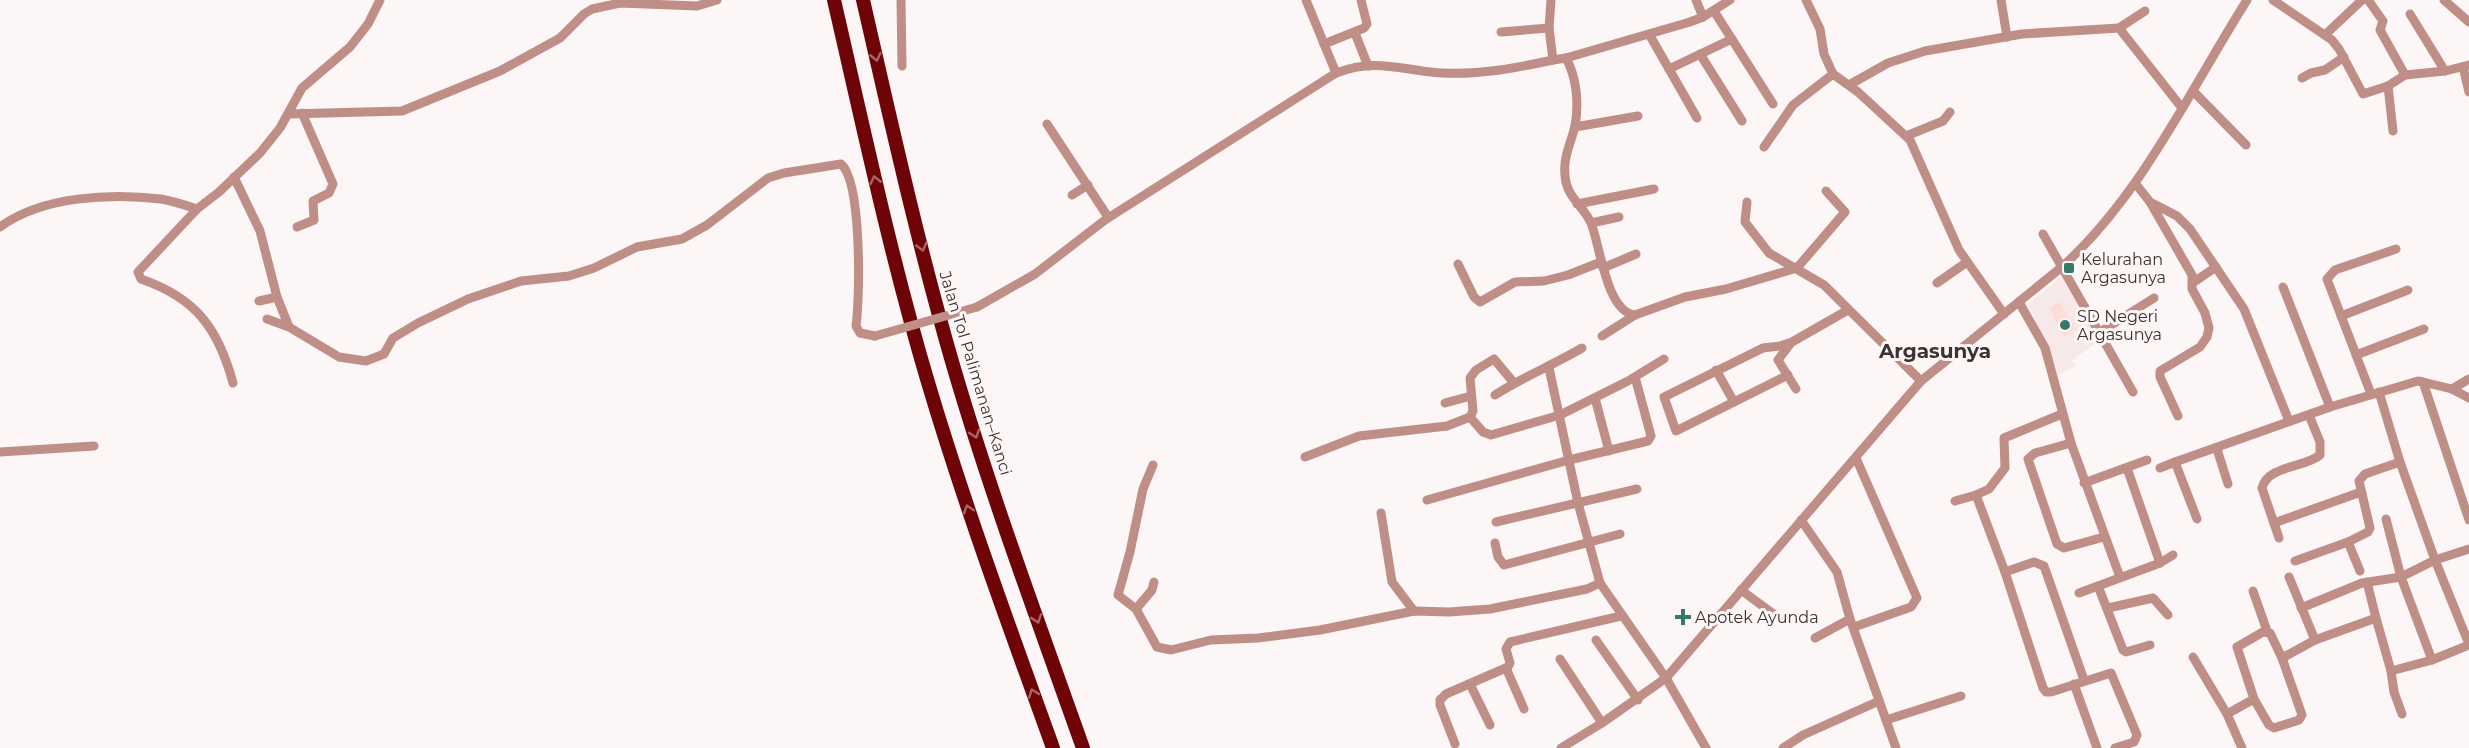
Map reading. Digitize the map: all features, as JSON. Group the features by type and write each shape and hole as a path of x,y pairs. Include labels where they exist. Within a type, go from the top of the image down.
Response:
{"highway":[{"path":"834,0 883,211 926,377 983,554 1053,748"},
{"name":"Jalan Tol Palimanan–Kanci","path":"863,0 908,195 953,365 1005,525 1083,748"}],"street":[{"path":"233,382 226,354 217,337 205,322 175,292 141,279 138,275 141,268 197,208 260,153 288,114 302,88 350,47 368,24 380,0"},
{"path":"288,114 402,111 500,71 560,38 584,14 600,7 620,3 697,6 717,0"},
{"path":"901,0 902,66"},
{"path":"1305,0 1336,74"},
{"path":"1324,44 1355,33 1367,24 1361,0"},
{"path":"1551,0 1549,28 1553,60"},
{"path":"1696,0 1703,17"},
{"path":"267,319 289,327 339,357 366,362 384,354 393,338 468,299 521,280 569,276 592,268 629,250 682,239 707,225 768,178 838,164 844,166 847,172 857,210 856,326 860,333 875,336 977,306 1035,274 1108,218 1336,74 1348,69 1395,66 1441,74 1498,72 1566,58 1703,17 1730,0"},
{"path":"1806,0 1821,29 1824,54 1833,74 1849,85 1912,144 1919,165 1959,250 2004,314"},
{"path":"1565,747 1638,700 1666,678 1921,381 2019,302 2081,248 2135,183 2247,0"},
{"path":"2273,0 2326,34 2336,44 2363,94 2388,86 2405,75 2445,71 2466,66 2469,92"},
{"path":"2326,34 2362,0"},
{"path":"2368,0 2383,21 2380,30 2405,75"},
{"path":"2444,0 2469,22"},
{"path":"2001,2 2007,37"},
{"path":"1714,11 1773,104"},
{"path":"1849,85 1888,63 1925,51 2007,37 2119,28 2145,11"},
{"path":"2410,14 2445,71"},
{"path":"1501,32 1549,28"},
{"path":"2119,28 2182,108"},
{"path":"1355,33 1368,66"},
{"path":"1648,34 1697,118"},
{"path":"1669,69 1732,39"},
{"path":"1700,54 1742,122"},
{"path":"2302,78 2325,70 2344,57"},
{"path":"1566,58 1572,69 1576,92 1575,127 1567,148 1564,173 1567,189 1591,223 1602,265 1620,306 1630,315 1635,315"},
{"path":"1764,147 1793,105 1833,74"},
{"path":"2388,86 2393,131"},
{"path":"2193,91 2246,145"},
{"path":"1906,136 1943,121 1950,112"},
{"path":"297,227 314,219 312,201 329,193 333,184 302,113"},
{"path":"1575,127 1638,116"},
{"path":"1047,124 1108,218"},
{"path":"234,177 260,231 277,297 289,327"},
{"path":"2135,183 2150,202 2192,275 2194,282 2192,289 2205,313 2210,332 2200,347 2163,368 2159,373 2178,416"},
{"path":"1072,195 1088,185"},
{"path":"1576,204 1654,189"},
{"path":"1602,336 1635,315 1685,297 1726,289 1797,268 1845,212 1826,190"},
{"path":"0,227 45,204 113,196 163,199 197,208"},
{"path":"1747,202 1744,219 1749,229 1773,257 1797,268 1824,285 1921,381"},
{"path":"2150,202 2162,206 2185,222 2250,320 2289,422"},
{"path":"1591,223 1619,217"},
{"path":"2043,234 2133,392"},
{"path":"2391,671 2432,660 2469,645 2435,560 2375,393 2356,355 2326,279 2335,270 2396,249"},
{"path":"1458,264 1474,297 1480,302 1515,282 1544,281 1568,276 1636,254"},
{"path":"1937,283 1967,262"},
{"path":"2194,282 2216,267"},
{"path":"2283,287 2330,407"},
{"path":"2341,316 2408,290"},
{"path":"259,301 277,297"},
{"path":"2100,332 2154,297"},
{"path":"2019,302 2045,348 2062,414 2084,483 2120,578"},
{"path":"1788,375 1676,431 1665,397 1763,348 1792,342 1848,310"},
{"path":"2356,355 2424,329"},
{"path":"1792,342 1778,360 1796,389"},
{"path":"1495,395 1526,375 1549,368 1582,348"},
{"path":"1305,457 1359,436 1447,426 1470,417 1473,411 1470,381 1472,374 1494,359 1514,383"},
{"path":"1470,417 1483,432 1491,435 1560,416 1635,377 1664,359"},
{"path":"1549,368 1578,503 1602,588 1666,678 1706,748"},
{"path":"1716,370 1734,402"},
{"path":"1427,500 1569,460 1642,444 1650,439 1635,377"},
{"path":"2452,389 2469,379"},
{"path":"2160,468 2330,407 2414,382 2452,389 2469,398"},
{"path":"2423,382 2469,520"},
{"path":"1445,403 1471,396"},
{"path":"1595,398 1609,451"},
{"path":"1954,501 1989,489 2005,468 2004,438 2062,414"},
{"path":"2279,538 2262,488 2263,483 2271,475 2320,454 2320,442 2309,415"},
{"path":"2071,443 2035,453 2028,459 2057,544 2064,548 2104,537"},
{"path":"0,452 94,446"},
{"path":"2217,449 2228,484"},
{"path":"1815,638 1852,623 1911,608 1917,598 1856,458"},
{"path":"2084,483 2147,460"},
{"path":"2175,462 2197,519"},
{"path":"2295,561 2364,535 2370,528 2359,481 2365,474 2400,462"},
{"path":"1153,465 1143,489 1130,552 1118,593 1119,597 1136,609 1154,643 1160,649 1166,650 1211,640 1258,638 1320,630 1414,611 1490,609 1602,588"},
{"path":"2127,468 2160,563"},
{"path":"1496,522 1637,489"},
{"path":"2274,523 2361,492"},
{"path":"1976,495 2005,572 2043,688 2046,692 2051,692 2108,673 2114,676 2137,735 2134,742 2115,748"},
{"path":"1381,513 1392,582 1414,611"},
{"path":"2386,519 2401,577 2432,660"},
{"path":"1801,520 1837,572 1852,623 1896,748"},
{"path":"1495,543 1498,557 1504,565 1620,534"},
{"path":"2348,542 2360,571"},
{"path":"2301,608 2367,582 2401,577 2435,560 2469,549"},
{"path":"2079,593 2160,563 2173,555"},
{"path":"2005,572 2034,562 2044,566 2097,748"},
{"path":"2289,577 2315,640"},
{"path":"1136,609 1152,590 1154,582"},
{"path":"2367,582 2391,671 2394,692 2402,714"},
{"path":"2098,586 2123,650 2126,652 2150,645"},
{"path":"1741,590 1783,621"},
{"path":"2253,591 2267,632 2282,658 2302,716 2299,720 2274,728 2269,725 2254,699 2237,646 2267,632"},
{"path":"2108,608 2153,598 2168,615"},
{"path":"1455,744 1440,700 1446,694 1506,668 1509,663 1507,645 1514,640 1621,616"},
{"path":"2282,658 2315,640 2376,618"},
{"path":"1596,640 1638,700"},
{"path":"2193,657 2227,714 2242,748"},
{"path":"1560,659 1602,723"},
{"path":"1506,668 1524,709"},
{"path":"1470,684 1490,725"},
{"path":"1886,720 1961,696"},
{"path":"2227,714 2254,699"},
{"path":"1784,748 1803,735 1879,701"}],"shaded area":[{"name":"SD Negeri Argasunya","path":"2065,274 2102,339 2072,360 2076,366 2053,377 2049,351 2028,304"},
{"path":"2060,302 2076,329 2064,336 2049,308"}],"place":[{"name":"Kelurahan Argasunya","path":"2069,268"},
{"name":"SD Negeri Argasunya","path":"2065,325"},
{"name":"Apotek Ayunda","path":"1683,617"}],"district":[{"name":"Argasunya","path":"1935,351"}]}
